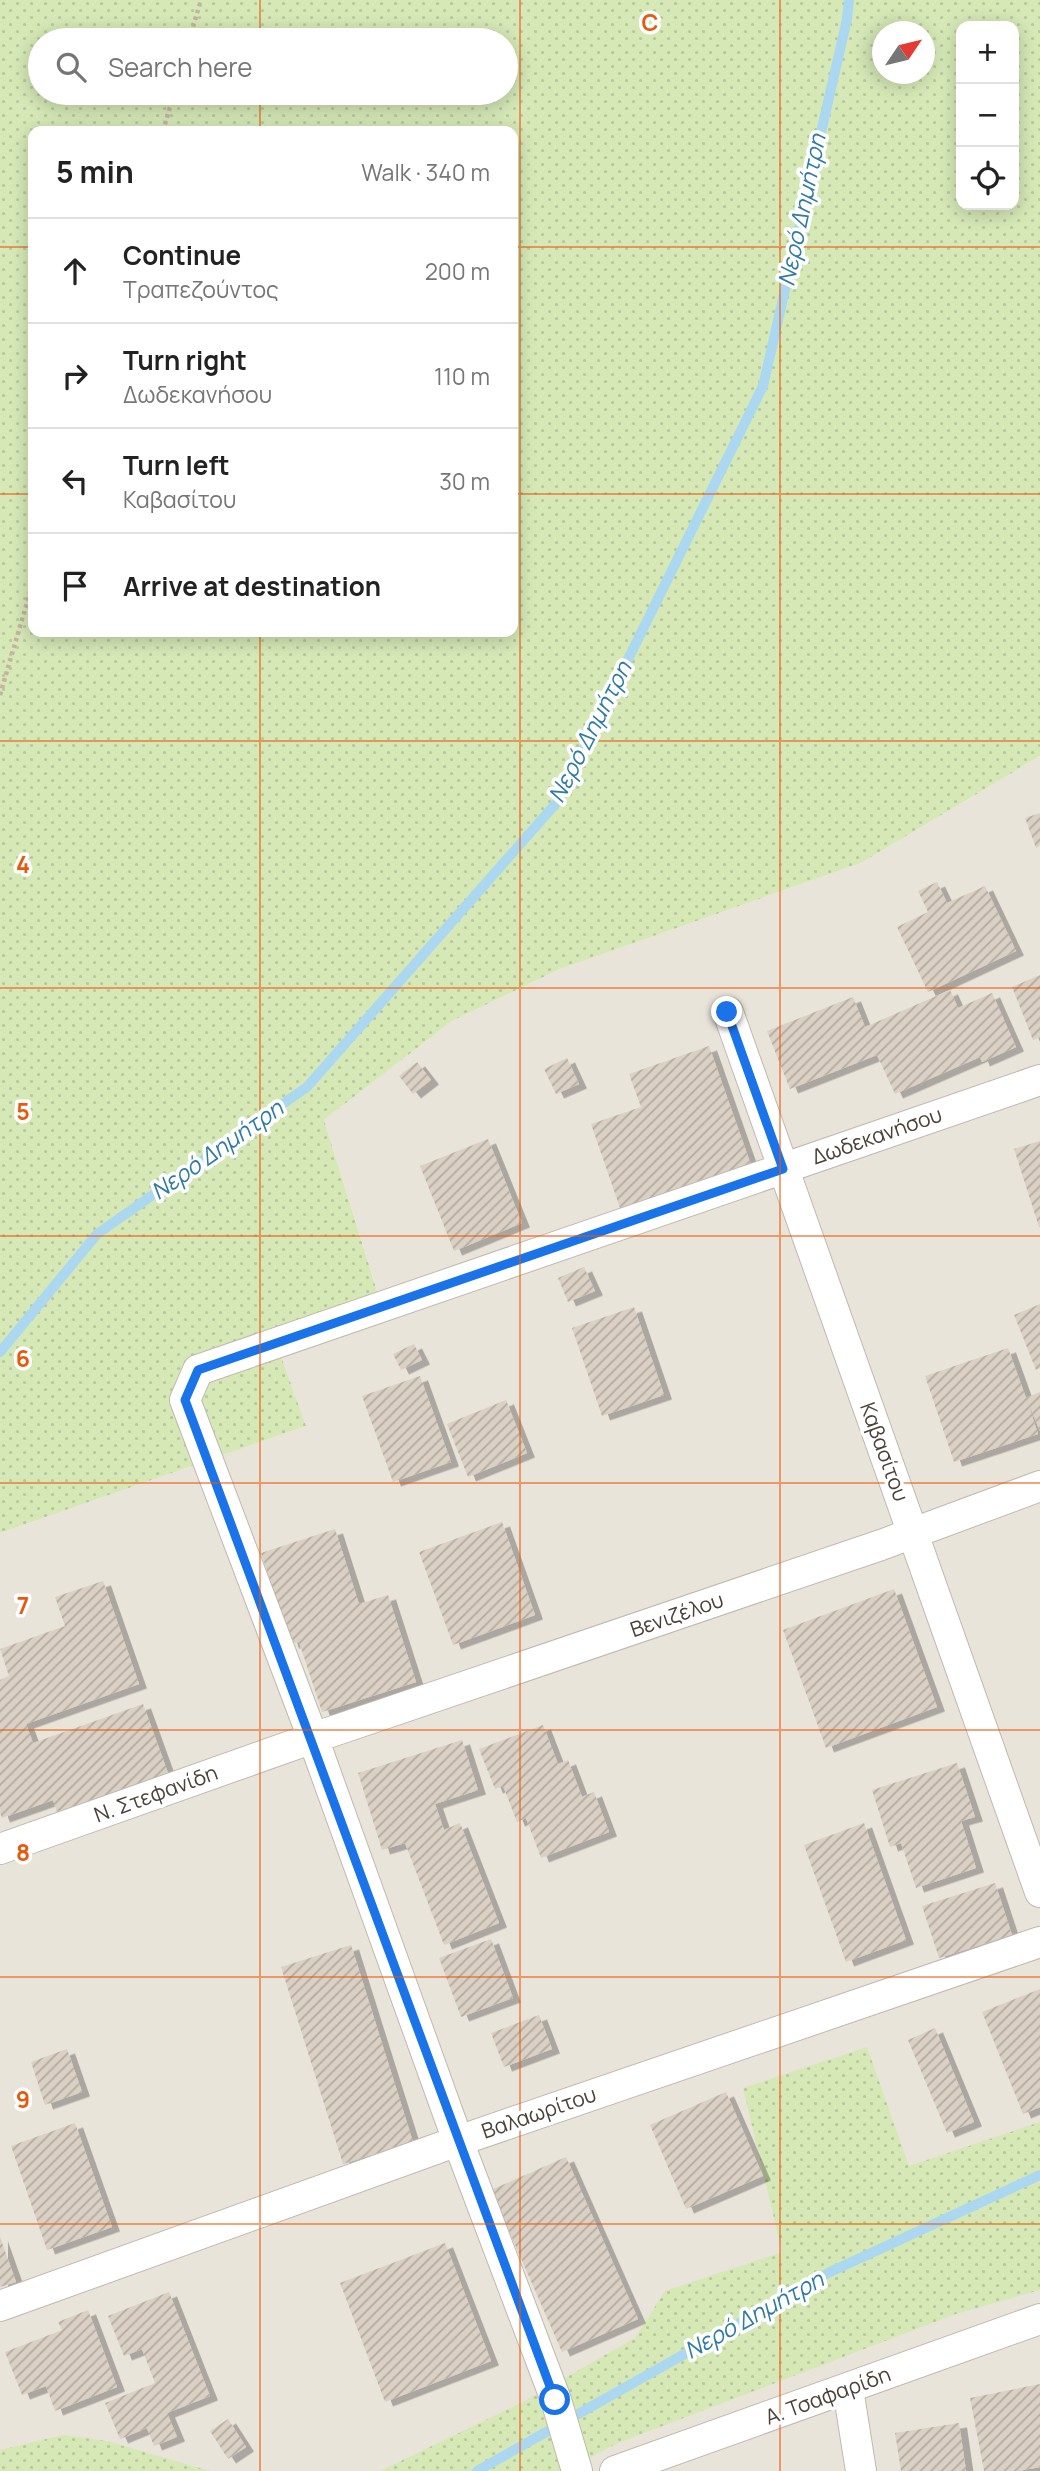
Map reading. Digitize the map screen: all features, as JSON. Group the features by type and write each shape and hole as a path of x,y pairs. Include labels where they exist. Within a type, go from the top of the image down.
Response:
{"street":[{"name":"Καβασίτου","path":"727,1012 1040,1892"},
{"name":"Δωδεκανήσου","path":"313,1738 185,1400 198,1370 1040,1080"},
{"name":"Βενιζέλου","path":"313,1738 912,1534 1040,1486"},
{"name":"Ν. Στεφανίδη","path":"0,1849 313,1738"},
{"path":"313,1738 575,2461"},
{"name":"Βαλαωρίτου","path":"0,2306 458,2141 1040,1942"},
{"name":"Α. Τσαφαρίδη","path":"615,2471 1040,2319"},
{"path":"848,2389 861,2471"}],"path":[{"path":"193,28 201,0"},
{"path":"164,126 171,105"},
{"path":"0,695 28,599"}],"shaded area":[{"path":"1040,756 1040,2471 0,2471 0,1533 306,1426 272,1331 378,1293 324,1120 452,1021 560,969 861,863"}],"green space":[{"path":"0,0 1040,0 1040,756 861,863 560,969 452,1021 324,1120 378,1294 272,1331 306,1426 0,1533"},
{"path":"867,2047 909,2166 1040,2122 1040,2290 956,2314 618,2443 564,2471 380,2471 521,2403 635,2338 665,2291 782,2252 743,2088"},
{"path":"63,2435 107,2441 210,2471 0,2471 0,2450"}],"building":[{"path":"1040,813 1040,846 1036,848 1025,818"},
{"path":"937,882 947,903 985,886 1016,951 928,992 897,927 928,912 918,891"},
{"path":"1040,975 1040,1037 1033,1040 1012,987"},
{"path":"950,990 958,1008 992,993 1016,1047 982,1062 980,1057 895,1094 877,1055 790,1089 767,1031 853,997 865,1027"},
{"path":"709,1046 752,1168 622,1214 591,1124 641,1107 629,1074"},
{"path":"567,1058 579,1084 556,1094 544,1069"},
{"path":"417,1062 431,1080 413,1094 399,1076"},
{"path":"488,1139 522,1223 454,1251 420,1166"},
{"path":"1040,1141 1040,1227 1039,1227 1014,1149"},
{"path":"584,1267 595,1291 568,1302 558,1278"},
{"path":"1040,1304 1040,1368 1036,1370 1014,1315"},
{"path":"634,1307 664,1395 602,1416 572,1328"},
{"path":"414,1344 422,1360 401,1370 393,1354"},
{"path":"1008,1348 1026,1398 1040,1392 1040,1431 1027,1400 1038,1434 954,1462 925,1376"},
{"path":"420,1376 451,1462 393,1482 362,1396"},
{"path":"506,1400 527,1453 468,1477 447,1424"},
{"path":"502,1522 535,1615 453,1645 419,1552"},
{"path":"335,1529 359,1604 388,1595 416,1682 322,1712 299,1642 291,1644 261,1553"},
{"path":"103,1581 139,1684 26,1724 33,1743 143,1704 168,1773 57,1812 53,1800 2,1818 0,1680 9,1676 0,1649 65,1626 55,1597"},
{"path":"894,1589 937,1707 826,1748 783,1630"},
{"path":"543,1725 558,1764 568,1760 582,1797 594,1792 609,1832 541,1858 526,1818 517,1822 503,1786 495,1789 479,1749"},
{"path":"462,1740 478,1790 435,1804 444,1830 460,1823 499,1923 444,1945 405,1843 382,1850 358,1773"},
{"path":"957,1763 975,1817 961,1821 976,1868 916,1888 901,1843 890,1847 872,1790"},
{"path":"864,1823 906,1940 846,1962 804,1845"},
{"path":"995,1883 1012,1935 939,1958 922,1906"},
{"path":"491,1939 513,1998 461,2017 439,1958"},
{"path":"351,1945 413,2142 343,2164 281,1967"},
{"path":"1040,1989 1040,2107 1023,2114 982,2012"},
{"path":"539,2015 552,2049 504,2067 491,2033"},
{"path":"935,2028 974,2122 947,2133 908,2040"},
{"path":"67,2049 82,2092 45,2105 31,2062"},
{"path":"726,2092 763,2176 686,2209 650,2125"},
{"path":"75,2123 112,2227 47,2250 11,2146"},
{"path":"566,2157 638,2319 562,2352 491,2190"},
{"path":"0,2237 16,2282 0,2287"},
{"path":"445,2243 491,2361 385,2402 340,2283"},
{"path":"169,2292 210,2396 167,2413 177,2437 154,2446 147,2428 120,2439 105,2403 155,2383 142,2349 124,2356 108,2316"},
{"path":"88,2310 117,2387 55,2411 46,2386 22,2395 5,2352 62,2330 58,2322"},
{"path":"1040,2384 1040,2467 1018,2471 984,2471 970,2398"},
{"path":"228,2419 246,2447 228,2459 210,2431"},
{"path":"959,2423 966,2471 901,2471 895,2433"}],"waterway":[{"name":"Νερό Δημήτρη","path":"0,1352 97,1234 307,1087 558,801 763,386 847,19 849,0"},
{"name":"Νερό Δημήτρη","path":"477,2471 830,2272 1040,2175"}],"route":[{"path":"555,2400 458,2141 313,1738 185,1400 198,1370 783,1169 727,1012"}]}
